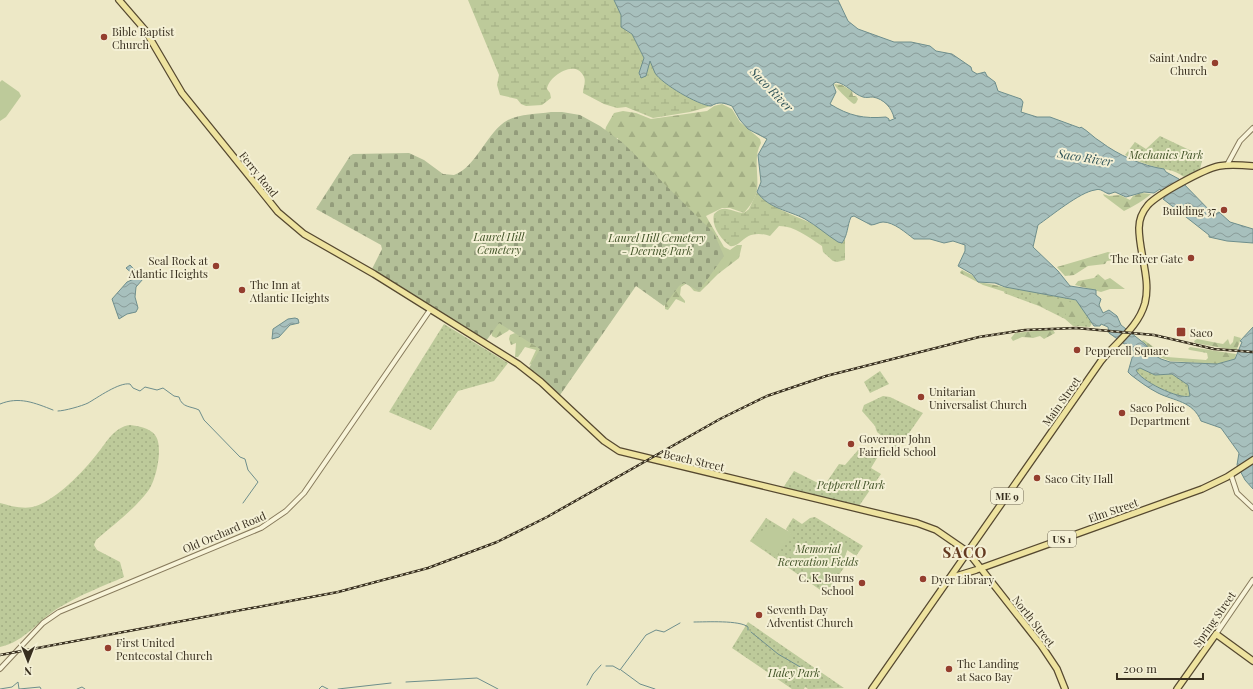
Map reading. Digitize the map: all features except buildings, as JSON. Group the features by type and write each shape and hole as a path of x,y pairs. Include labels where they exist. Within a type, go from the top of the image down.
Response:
{"main road":[{"name":"Ferry Road","path":"119,0 145,30 169,74 184,97 282,217 304,234 374,274 430,310"},
{"name":"Main Street","path":"872,689 1101,361 1129,330 1141,313 1146,297 1140,222 1145,208 1157,197 1212,168 1227,165 1253,166"},
{"name":"Beach Street","path":"430,310 523,368 599,437 621,452 929,526 968,552 978,570"},
{"name":"Elm Street","path":"950,578 978,570 1193,493 1231,475 1253,460"},
{"name":"Elm Street","path":"955,570 978,570"},
{"name":"North Street","path":"978,570 1043,648 1057,669 1065,689"},
{"path":"1216,634 1253,662"},
{"name":"Spring Street","path":"1177,689 1216,634"}],"street":[{"path":"1227,165 1238,145 1253,128"},
{"name":"Old Orchard Road","path":"0,669 43,623 59,612 261,528 288,509 304,493 430,310"},
{"path":"1231,475 1238,494 1253,508"},
{"name":"Spring Street","path":"1216,634 1253,580"}],"green space":[{"path":"468,0 614,0 621,13 626,31 632,34 644,58 639,76 644,77 650,61 654,71 672,88 689,98 711,106 690,112 653,118 626,107 617,108 604,104 583,93 585,82 584,77 579,71 574,69 568,69 556,75 548,84 547,89 551,98 542,105 526,106 521,104 517,99 500,95 497,85 499,75"},
{"path":"2,80 19,92 21,96 6,117 0,121 0,82"},
{"path":"834,84 842,85 852,91 853,96 856,96 858,99 856,103 854,104 849,101"},
{"name":"Laurel Hill Cemetery - Deering Park","path":"722,104 732,109 740,122 760,139 761,143 757,154 757,190 754,199 748,208 744,213 730,208 722,208 706,216 724,247 730,250 737,245 742,245 739,258 718,274 700,292 694,291 687,283 681,287 680,295 685,303 676,299 668,310 665,309 665,299 694,247 544,345 534,363 529,365 536,350 525,347 518,357 515,357 516,343 511,345 509,339 510,335 520,331 512,326 508,331 496,338 492,336 491,330 619,145 618,138 603,139 606,127 614,113 623,111 636,113 651,119 707,111 714,106"},
{"name":"Laurel Hill Cemetery","path":"551,112 580,115 600,126 623,143 714,233 724,256 699,291 684,283 679,286 664,306 636,286 560,395 529,368 540,349 499,323 486,341 372,269 382,249 381,245 316,209 350,156 353,154 409,153 424,160 443,174 454,175 469,165 494,132 508,120 523,115"},
{"name":"Mechanics Park","path":"1160,136 1200,155 1202,161 1200,169 1184,177 1176,172 1148,165 1125,155 1135,142 1146,149"},
{"path":"757,192 777,208 809,222 842,243 845,239 845,260 837,262 833,261 823,252 822,246 801,233 785,226 779,226 770,236 761,234 751,235 738,244 730,246 723,240 715,228 713,219 714,214 722,209 729,209 744,213 749,209"},
{"path":"1141,193 1151,194 1124,211 1103,194 1109,196 1120,195 1130,200 1133,196"},
{"path":"1108,252 1118,255 1114,260 1107,261 1105,264 1088,266 1074,275 1065,276 1057,267"},
{"path":"962,270 972,275 978,282 1025,292 1019,294 1018,296 983,285 960,273"},
{"path":"1098,274 1105,280 1110,278 1125,289 1110,289 1101,292 1075,285 1078,281 1094,278"},
{"path":"1006,287 1040,292 1078,301 1092,323 1090,327 1073,326 1065,319 1039,306 1004,293"},
{"path":"1041,294 1056,297 1056,301 1068,301 1074,304 1078,302 1089,323 1076,322 1071,324 1065,313 1057,313 1029,301 1035,296"},
{"path":"444,324 508,363 494,381 458,391 431,430 389,412"},
{"path":"1053,330 1055,333 1044,339 1040,336 1033,338 1022,337 1013,341 1011,338 1015,333"},
{"path":"1234,336 1241,338 1237,349 1234,350 1195,343 1194,341 1197,339 1223,344 1228,339 1230,345 1233,342"},
{"path":"1144,340 1167,357 1206,360 1208,358 1207,353 1190,350 1188,349 1190,347 1236,354 1235,359 1217,364 1170,361 1154,355 1141,341"},
{"path":"1140,368 1160,375 1172,374 1188,385 1190,396 1177,395 1160,389 1139,374 1136,370"},
{"path":"880,371 889,384 870,393 864,382"},
{"name":"Pepperell Park","path":"883,396 890,397 923,413 893,456 889,442 877,432 875,426 862,411 864,405"},
{"path":"130,425 147,429 155,435 158,440 159,455 154,480 148,491 130,511 96,540 94,545 97,550 120,562 124,577 92,591 52,612 17,640 0,647 0,503 27,508 36,506 53,497 78,476 115,432 124,426"},
{"name":"Pepperell Park","path":"859,449 865,450 877,458 871,468 881,474 859,506 783,488 794,471 824,486 839,464 845,465"},
{"name":"Memorial Recreation Fields","path":"815,517 863,546 856,556 847,550 843,562 845,566 826,594 750,541 766,518 789,532 786,529 793,518 802,524 810,518"},
{"path":"771,527 783,529 792,533 776,557 752,540 759,532"},
{"path":"829,541 841,544 848,548 843,562 829,584 826,584 792,561 808,546"},
{"name":"Haley Park","path":"748,622 844,688 808,689 805,687 804,689 792,689 732,648"}],"water":[{"name":"Saco River","path":"614,0 838,0 848,21 858,29 894,42 911,42 930,46 936,51 952,54 971,67 972,71 977,74 985,72 987,76 995,82 998,91 1021,99 1023,102 1021,112 1037,117 1050,117 1080,128 1081,127 1108,147 1123,155 1139,163 1164,169 1166,172 1179,179 1214,215 1219,212 1230,222 1253,229 1253,243 1227,241 1209,237 1209,235 1163,199 1165,198 1160,189 1154,193 1144,192 1126,197 1115,192 1109,194 1097,190 1082,195 1038,225 1033,247 1058,271 1070,286 1096,290 1096,295 1101,299 1099,305 1103,313 1109,310 1117,316 1121,325 1145,344 1154,355 1161,359 1170,362 1217,364 1235,359 1242,342 1240,341 1253,327 1253,489 1245,480 1237,465 1239,453 1221,428 1201,421 1198,414 1188,405 1154,391 1131,375 1128,372 1134,351 1109,333 1108,327 1101,324 1100,326 1094,326 1076,300 1005,287 995,283 978,282 972,274 958,266 965,251 965,245 953,241 944,243 930,239 914,239 900,228 887,222 871,225 854,216 851,217 842,243 838,242 805,219 773,206 767,202 757,192 761,182 758,155 767,139 748,129 740,120 732,106 722,103 717,103 711,106 705,105 672,88 659,78 650,61 646,76 641,78 639,73 644,58 632,34 621,27 621,15","holes":["836,82 863,97 873,97 881,100 887,104 894,118 896,118 889,121 886,117 871,118 857,116 830,104 836,92 833,84","1140,368 1155,375 1172,374 1188,385 1190,396 1177,395 1152,384 1144,379 1136,370"]},
{"path":"130,265 143,279 136,287 135,297 138,308 136,312 127,314 119,319 112,299 127,282 134,279 135,276 126,268"},
{"path":"288,319 298,319 299,323 290,325 279,337 272,339 273,329"}],"waterway":[{"path":"58,411 88,403 120,385 130,384 133,388 140,391 145,387 157,390 163,388 174,396 179,397 180,401 185,405 199,410 204,420 240,457 245,459 248,470 258,482 243,503"},
{"path":"0,404 14,401 27,401 53,410"},
{"path":"694,622 738,623 748,627 748,630"},
{"path":"606,666 613,666 620,670 646,635 656,630 664,632 680,623"},
{"path":"751,632 778,654 819,678"},
{"path":"587,685 593,674 601,665"},
{"path":"621,670 640,684 655,689"},
{"path":"406,682 477,678 498,689"},
{"path":"0,689 12,687 18,682 19,689 40,687 41,689"},
{"path":"338,689 391,683"},
{"path":"319,689 322,686 328,689"},
{"path":"77,689 82,687 85,689"}],"railway":[{"path":"0,655 338,592 428,568 497,542 547,517 720,419 767,396 826,376 979,337 1025,330 1076,328 1154,335 1214,349 1253,352"}],"place":[{"name":"Bible Baptist Church","path":"104,37"},
{"name":"Saint Andre Church","path":"1215,63"},
{"name":"Building 37","path":"1224,210"},
{"name":"The River Gate","path":"1191,258"},
{"name":"Seal Rock at Atlantic Heights","path":"216,266"},
{"name":"The Inn at Atlantic Heights","path":"242,290"},
{"name":"Saco","path":"1181,332"},
{"name":"Pepperell Square","path":"1077,350"},
{"name":"Unitarian Universalist Church","path":"921,397"},
{"name":"Saco Police Department","path":"1122,413"},
{"name":"Governor John Fairfield School","path":"851,444"},
{"name":"Saco City Hall","path":"1037,478"},
{"name":"Dyer Library","path":"923,579"},
{"name":"C. K. Burns School","path":"862,583"},
{"name":"Seventh Day Adventist Church","path":"759,615"},
{"name":"First United Pentecostal Church","path":"108,648"},
{"name":"The Landing at Saco Bay","path":"949,669"}],"district":[{"name":"SACO","path":"965,552"}]}
